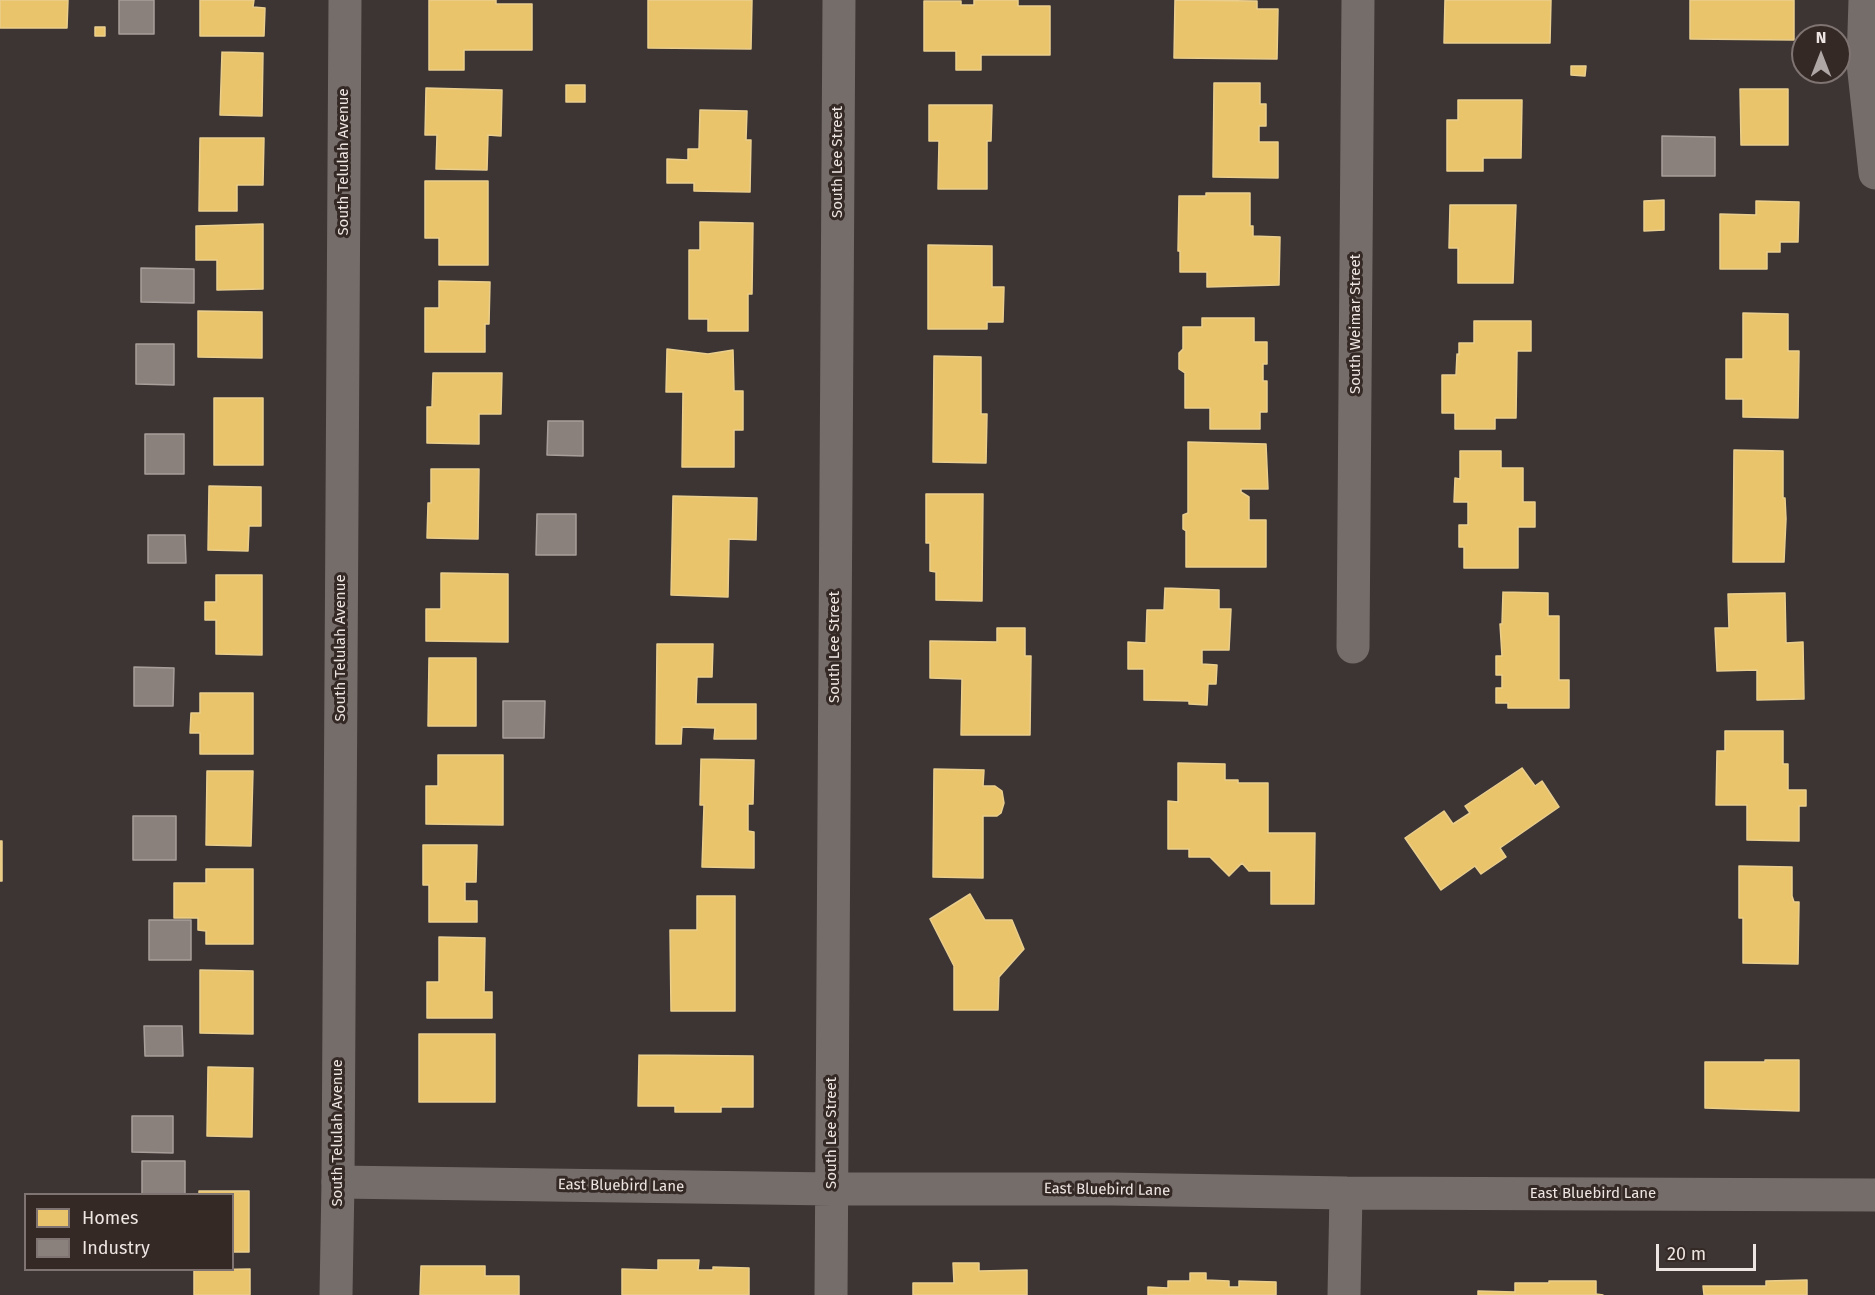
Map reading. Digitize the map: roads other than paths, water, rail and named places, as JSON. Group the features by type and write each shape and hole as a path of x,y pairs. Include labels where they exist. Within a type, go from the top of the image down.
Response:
{"street":[{"name":"South Telulah Avenue","path":"336,1295 345,0"},
{"name":"South Lee Street","path":"831,1295 839,0"},
{"name":"South Weimar Street","path":"1353,647 1358,0"},
{"path":"1865,0 1863,63 1875,173"},
{"name":"East Bluebird Lane","path":"338,1182 832,1189 1875,1195"},
{"path":"1344,1295 1346,1193"}]}
